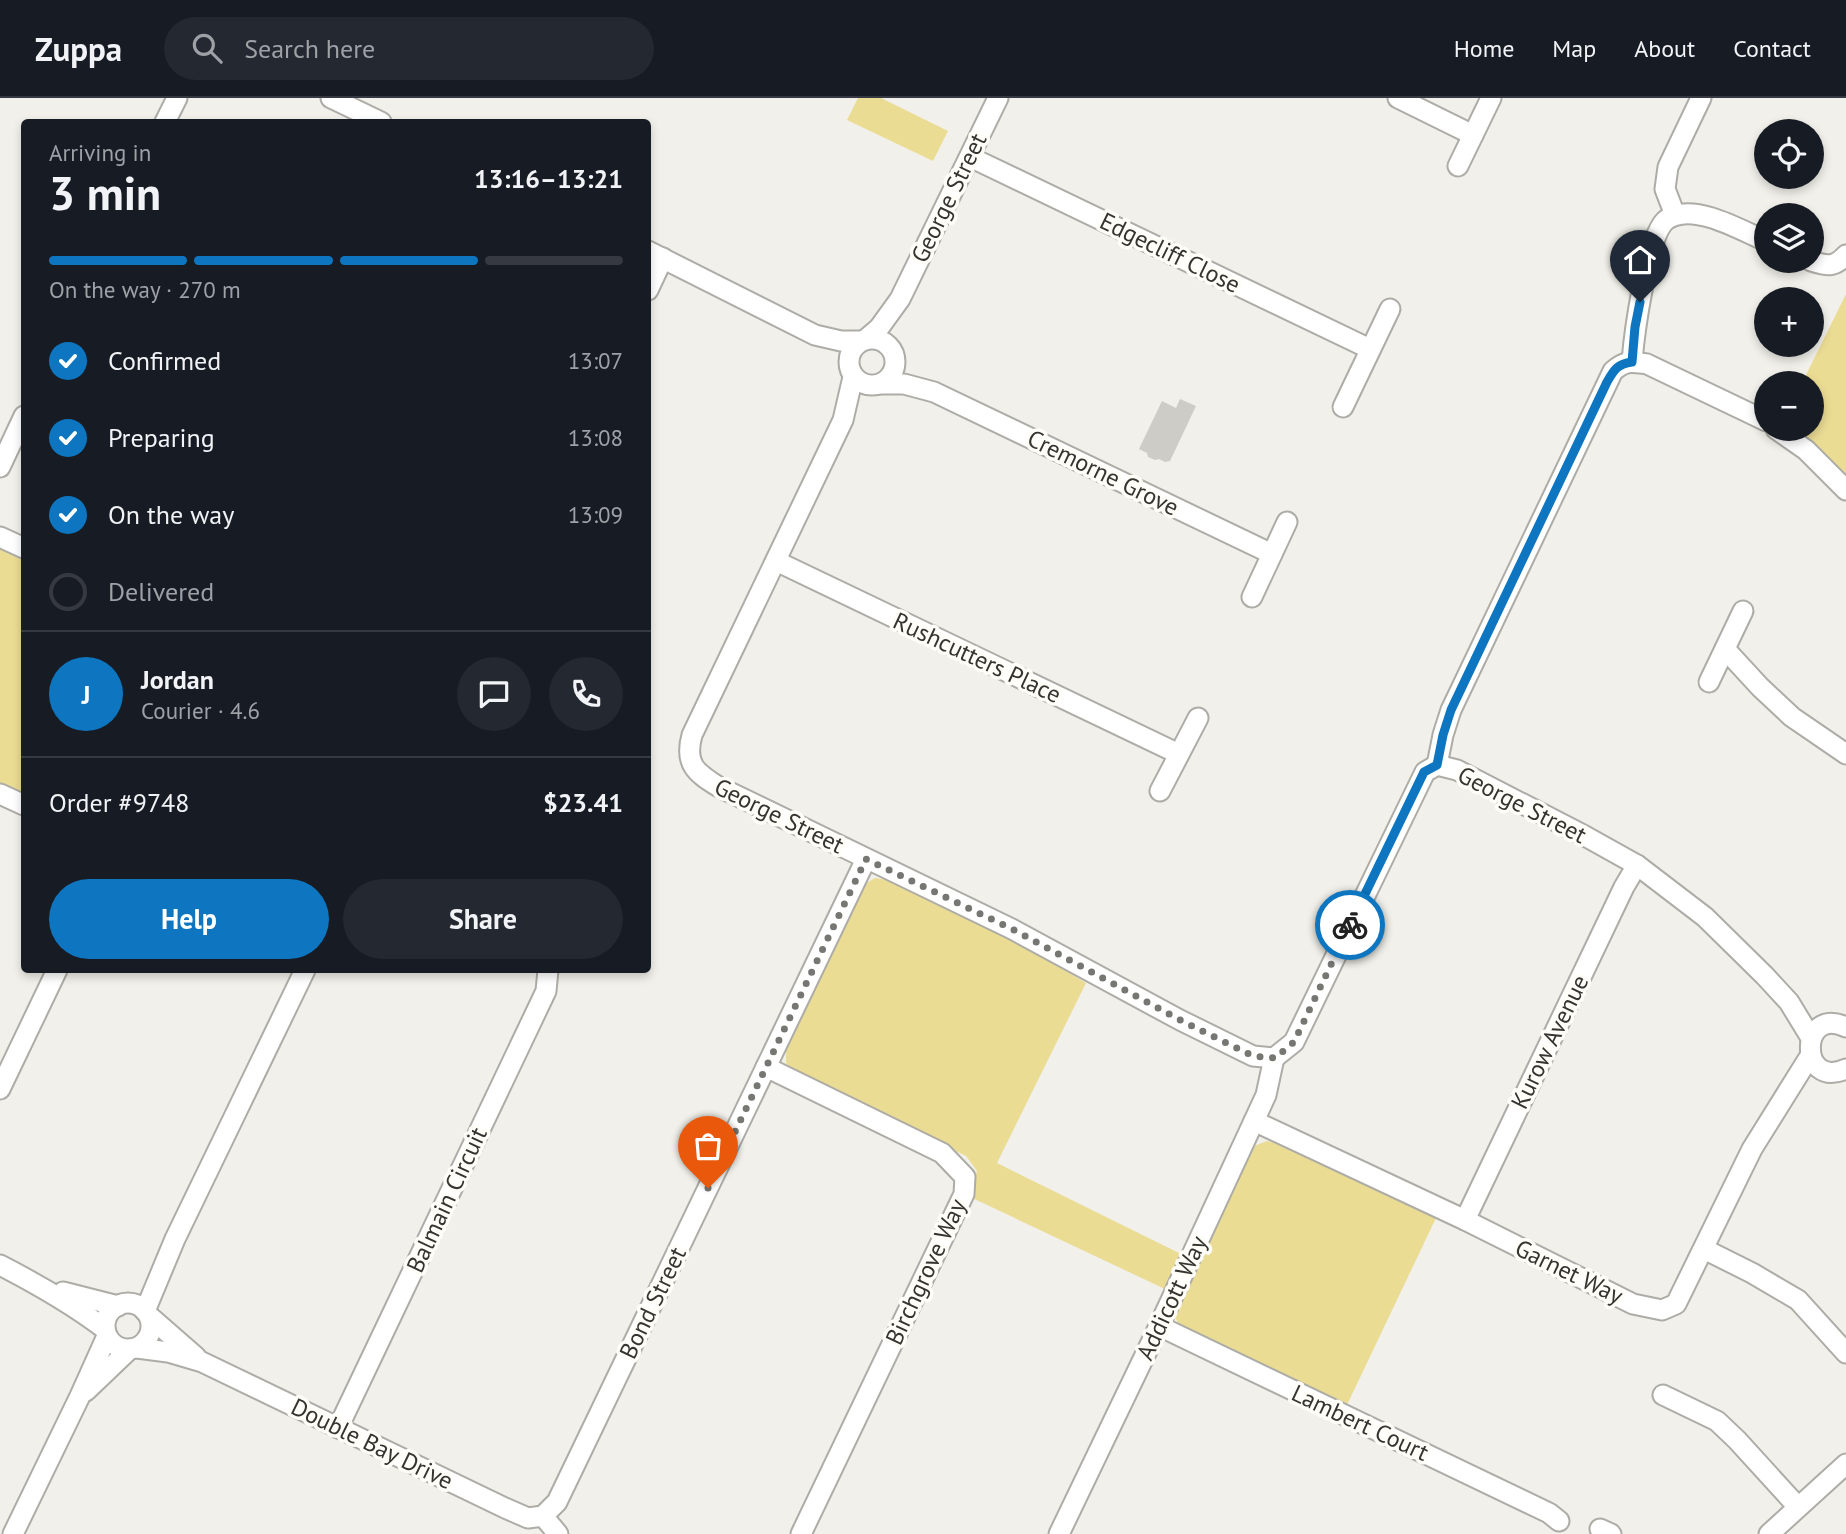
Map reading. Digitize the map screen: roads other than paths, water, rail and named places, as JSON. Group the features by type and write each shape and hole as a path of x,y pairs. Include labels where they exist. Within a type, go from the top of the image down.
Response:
{"street":[{"path":"166,119 177,98"},
{"path":"331,98 376,119"},
{"name":"George Street","path":"863,340 879,328 900,299 998,98"},
{"path":"1398,98 1473,135"},
{"path":"1458,166 1491,98"},
{"path":"1675,215 1665,189 1668,167 1701,98"},
{"name":"Edgecliff Close","path":"970,157 1370,349"},
{"path":"1632,362 1637,315 1657,234 1664,221 1675,215 1709,217 1754,236"},
{"path":"651,275 655,254 815,335 841,341 873,339 887,345 895,360 891,375 879,385 863,384 837,354 815,335"},
{"path":"1824,264 1839,263 1846,255"},
{"name":"George Street","path":"895,360 900,299"},
{"path":"1343,407 1390,309"},
{"path":"851,373 848,361 850,353 854,346 863,340"},
{"name":"Cremorne Grove","path":"895,360 934,392"},
{"path":"1437,765 1451,710 1613,371 1622,363 1647,364 1754,415"},
{"name":"George Street","path":"851,373 843,420 692,736 688,754 696,771 703,778 1012,929 1180,1020 1253,1056 1275,1058 1294,1042 1424,772 1437,765 1457,770 1637,866 1705,917 1789,1002 1830,1032 1814,1063 1839,1074"},
{"name":"Cremorne Grove","path":"879,385 904,384 934,392 1272,554"},
{"name":"George Street","path":"843,420 879,385"},
{"path":"0,467 21,422"},
{"path":"1793,441 1806,450 1846,490"},
{"path":"1252,597 1287,522"},
{"path":"0,537 21,547"},
{"name":"Rushcutters Place","path":"776,561 1179,754"},
{"path":"1709,682 1743,611"},
{"path":"1725,649 1792,718 1846,754"},
{"path":"1160,791 1198,718"},
{"path":"0,794 21,804"},
{"name":"Bond Street","path":"543,1516 557,1502 866,859"},
{"name":"Kurow Avenue","path":"1465,1220 1637,866"},
{"path":"0,1089 56,973"},
{"path":"147,1314 175,1239 304,973"},
{"name":"Balmain Circuit","path":"338,1428 546,991 548,973"},
{"name":"Garnet Way","path":"1254,1121 1465,1220 1633,1304 1662,1310 1676,1304 1752,1149 1830,1032"},
{"name":"Addicott Way","path":"1063,1533 1254,1121 1266,1094 1275,1058"},
{"name":"Birchgrove Way","path":"766,1067 942,1153 965,1177 964,1194 801,1534"},
{"name":"Garnet Way","path":"1784,1098 1839,1074"},
{"path":"13,1534 80,1396 106,1332 108,1315 139,1289 175,1239"},
{"path":"1704,1250 1752,1273 1798,1300 1846,1353"},
{"path":"0,1265 45,1288 83,1312 106,1332 116,1346 134,1349"},
{"path":"45,1288 121,1305 132,1304 147,1314 151,1324 148,1338 80,1396"},
{"name":"Double Bay Drive","path":"147,1314 202,1362"},
{"name":"Lambert Court","path":"1159,1326 1549,1513 1559,1521"},
{"name":"Double Bay Drive","path":"134,1349 168,1352 202,1362 505,1508 528,1518 543,1516"},
{"path":"1663,1395 1717,1421 1798,1507"},
{"path":"1769,1534 1846,1464"},
{"path":"543,1516 558,1534"}]}
